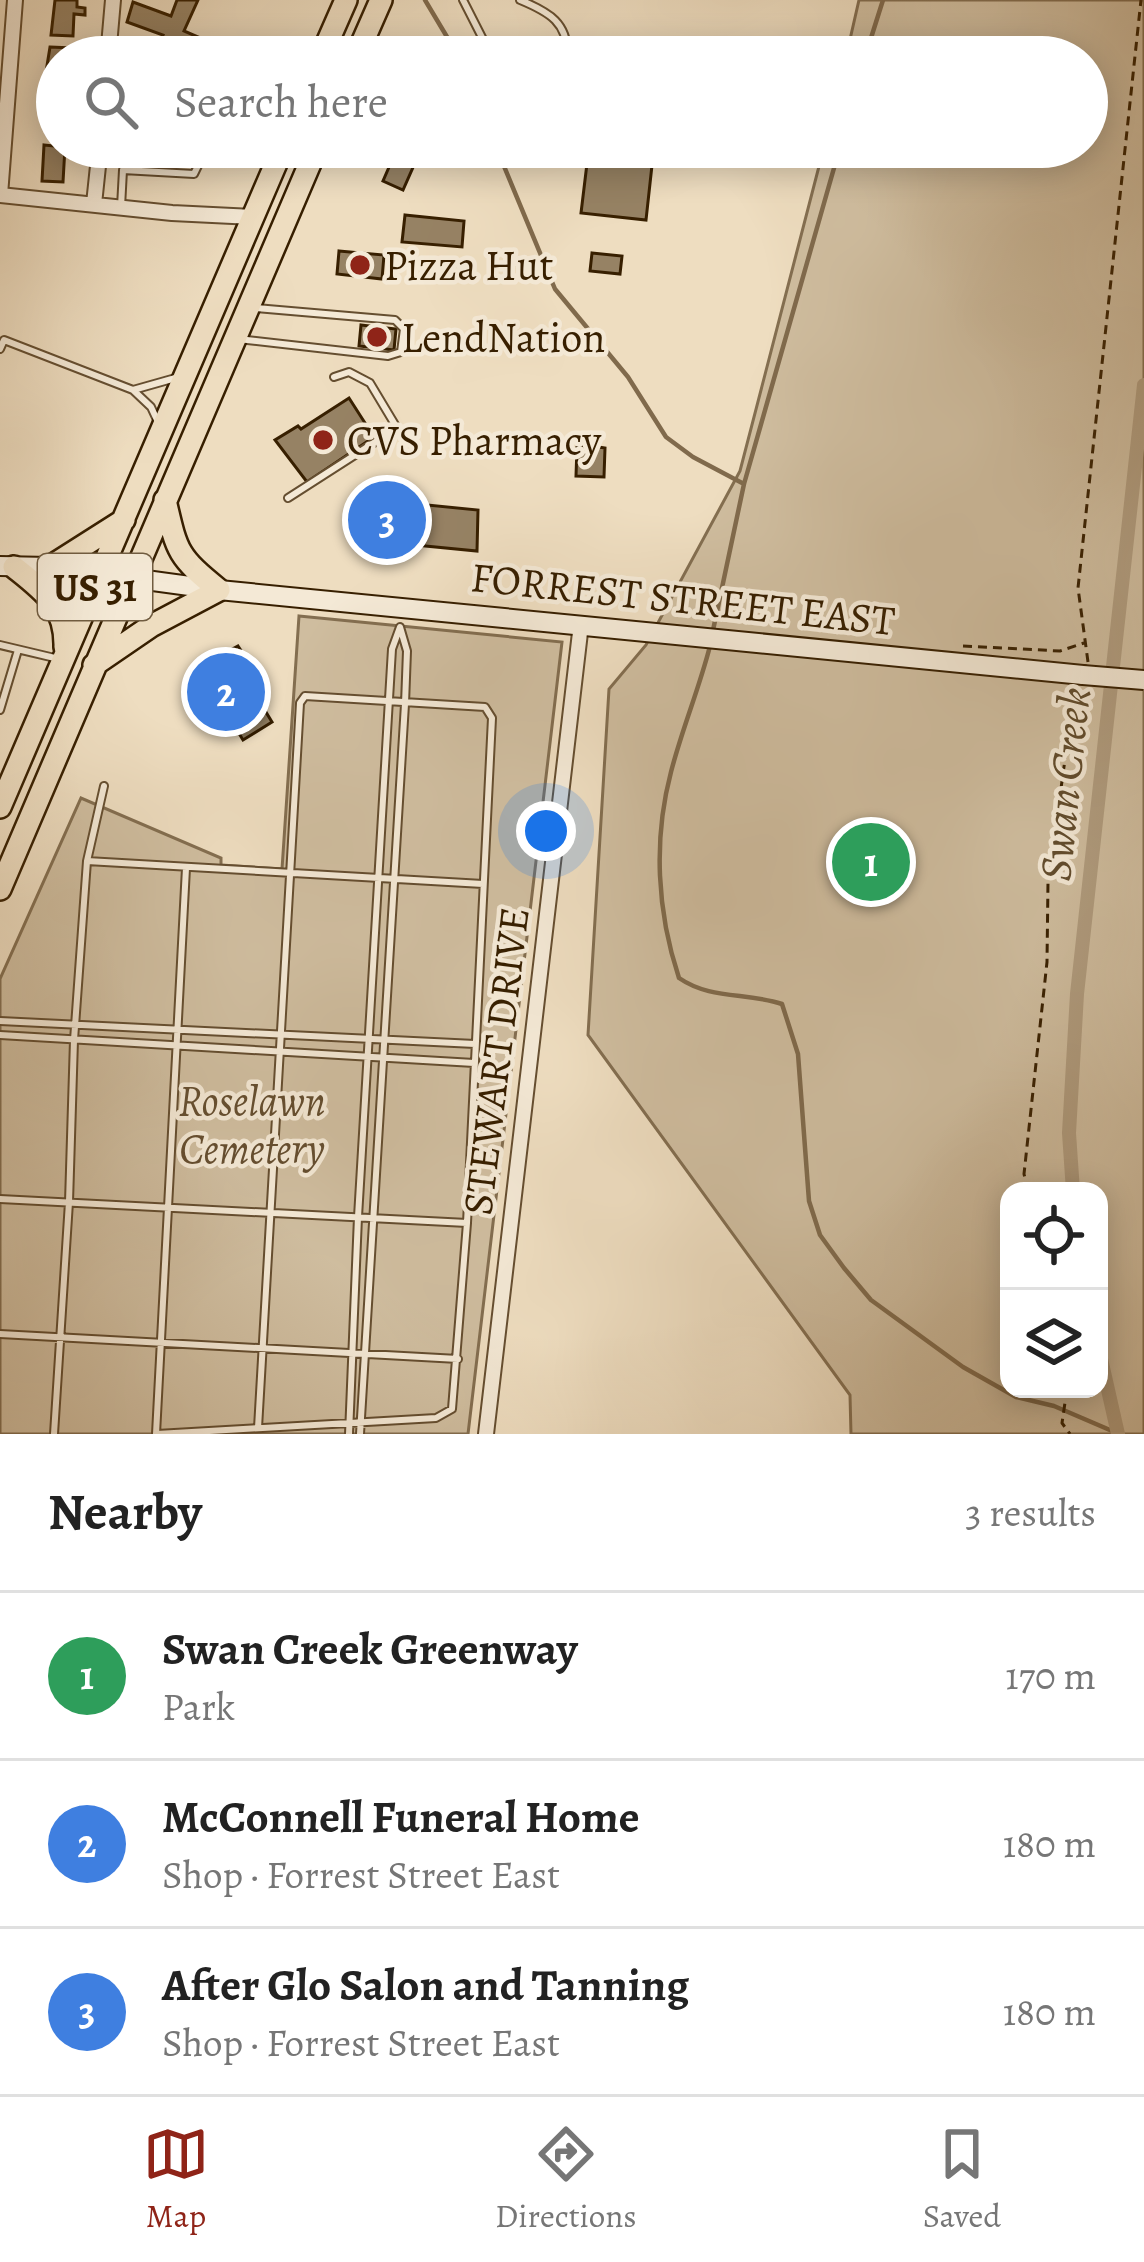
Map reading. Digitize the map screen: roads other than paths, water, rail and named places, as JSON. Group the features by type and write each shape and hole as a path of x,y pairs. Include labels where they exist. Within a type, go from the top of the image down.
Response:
{"main road":[{"path":"330,36 346,0"},
{"path":"365,36 381,0"},
{"name":"US 31","path":"0,807 6,777 64,657 274,168"},
{"name":"US 31","path":"0,889 308,168"},
{"path":"93,665 219,590 184,562 165,500"},
{"path":"50,567 124,519"},
{"path":"7,566 50,595 60,610 64,657"}],"street":[{"path":"15,0 0,195 254,217"},
{"path":"110,36 113,0"},
{"path":"94,204 98,168"},
{"name":"FORREST STREET EAST","path":"7,566 50,567 401,617 581,624 1144,680"},
{"name":"STEWART DRIVE","path":"486,1434 581,624"}],"lane":[{"path":"464,0 482,36"},
{"path":"520,0 556,19 566,36"},
{"path":"122,207 123,170 194,174 197,168"},
{"path":"272,173 301,184"},
{"path":"234,339 388,356 401,352 404,329 395,320 248,307"},
{"path":"0,349 2,339 133,390 151,407 161,432"},
{"path":"133,390 188,370 217,379"},
{"path":"288,498 397,428 370,383 350,372 334,376"},
{"path":"349,1434 392,649 401,617"},
{"path":"360,1434 405,704 407,651 401,617"},
{"path":"0,645 64,657"},
{"path":"0,710 18,650"},
{"path":"186,868 156,1434 436,1418 452,1409 459,1359 492,718 485,707 305,696 300,703 258,1428"},
{"path":"6,777 39,798"},
{"path":"54,1434 87,861 104,786"},
{"path":"87,861 483,884"},
{"path":"0,1021 475,1044"},
{"path":"0,1036 474,1063"},
{"path":"0,1198 467,1223"},
{"path":"0,1334 459,1359"}],"waterway":[{"path":"425,0 446,36"},
{"path":"872,36 883,0"},
{"path":"505,168 555,289 628,377 666,437 744,484"},
{"path":"712,635 744,484 834,168"},
{"name":"Swan Creek","path":"1072,1182 1069,1133 1077,994 1144,385"},
{"path":"710,646 671,772 662,824 662,902 679,978 704,990 782,1004 798,1054 809,1201 820,1235 871,1300 963,1367 1016,1397 1054,1406 1117,1433"},
{"name":"Swan Creek","path":"1108,1390 1118,1434"}],"place":[{"name":"Pizza Hut","path":"360,265"},
{"name":"LendNation","path":"377,337"},
{"name":"CVS Pharmacy","path":"323,440"},
{"name":"After Glo Salon and Tanning","path":"387,520"},
{"name":"McConnell Funeral Home","path":"226,692"},
{"name":"Swan Creek Greenway","path":"871,862"}],"park label":[{"name":"Roselawn Cemetery","path":"252,1124"}]}
